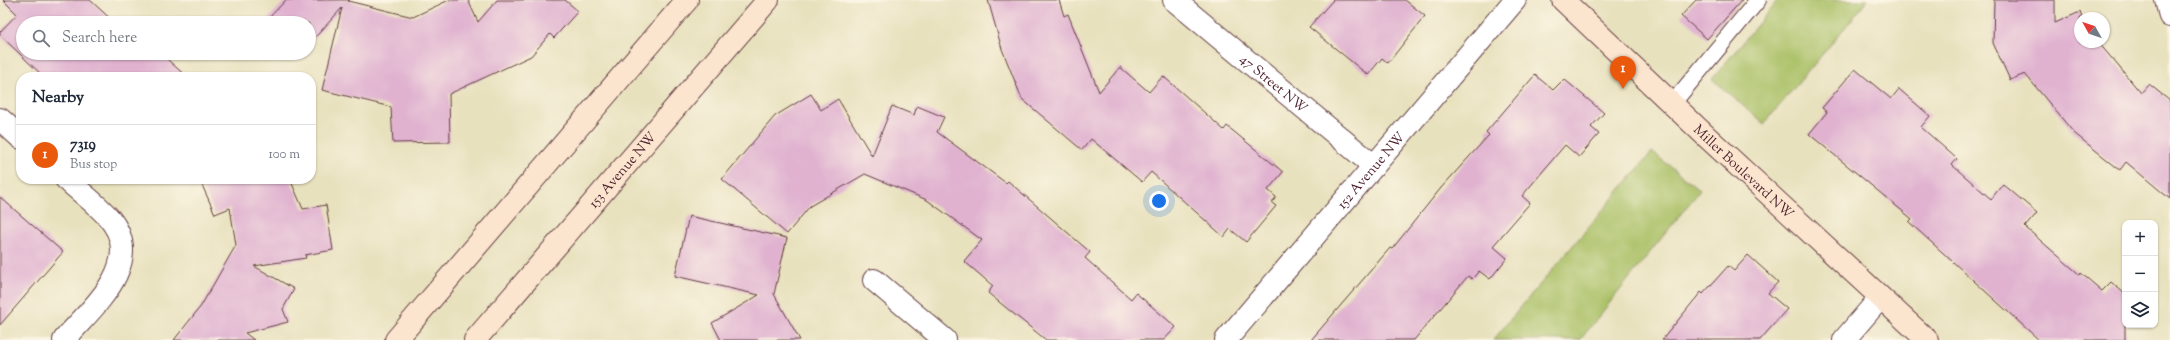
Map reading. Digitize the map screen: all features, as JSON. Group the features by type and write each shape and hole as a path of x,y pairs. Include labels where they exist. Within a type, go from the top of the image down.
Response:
{"main road":[{"path":"396,340 687,0"},
{"name":"153 Avenue NW","path":"476,340 768,0"},
{"name":"Miller Boulevard NW","path":"1563,0 1672,104 1927,340"}],"street":[{"name":"47 Street NW","path":"1174,0 1374,166"},
{"name":"152 Avenue NW","path":"1226,340 1515,0"},
{"path":"2166,0 2170,16"},
{"path":"0,119 16,133"},
{"path":"64,340 111,286 118,274 123,250 117,231 109,218 72,184"},
{"path":"874,280 945,340"},
{"path":"1844,340 1880,298"}],"lane":[{"path":"1672,104 1758,0"}],"green space":[{"path":"1778,0 1868,0 1764,124 1712,79"},
{"path":"1652,152 1700,190 1580,340 1493,340"}],"building":[{"path":"3,0 90,0 107,16 16,16 16,50 0,35 0,32 17,14"},
{"path":"286,0 350,0 348,1 413,17 449,0 468,0 478,22 497,0 565,0 578,11 554,38 550,34 531,56 449,94 450,142 393,143 391,107 322,90 342,8 316,36 316,16 271,16"},
{"path":"988,0 1059,0 1064,16 1068,14 1099,92 1120,67 1149,92 1163,76 1224,130 1227,126 1283,172 1268,190 1276,197 1272,203 1276,206 1246,242 1230,229 1224,237 1151,172 1142,182 1091,139 1082,150 1022,99 1002,49"},
{"path":"1333,0 1405,0 1425,16 1388,63 1382,58 1368,75 1309,27"},
{"path":"1696,0 1742,0 1707,39 1681,16"},
{"path":"1994,0 2055,0 2055,23 2074,15 2074,48 2103,48 2141,93 2149,84 2170,101 2170,199 2126,162 2120,170 2074,133 2025,74 2010,80 1993,43"},
{"path":"26,60 168,60 181,72 39,72"},
{"path":"1855,69 1891,99 1899,89 1930,116 1921,127 1957,159 1952,165 1991,199 2003,184 2037,213 2025,227 2080,275 2081,273 2102,291 2111,282 2122,291 2122,328 2125,328 2125,340 2039,340 1909,222 1912,219 1809,134 1827,112 1822,108"},
{"path":"1535,75 1553,90 1564,79 1604,113 1591,127 1599,134 1579,157 1565,145 1522,196 1530,203 1493,246 1507,258 1490,279 1479,271 1472,279 1468,276 1414,340 1311,340 1390,248 1392,249 1441,188 1489,135 1486,132"},
{"path":"811,94 821,110 838,99 872,156 892,106 914,115 917,106 944,117 937,132 1006,183 1008,181 1090,252 1085,258 1131,299 1136,293 1176,327 1164,340 1046,340 988,293 993,286 964,261 982,240 927,200 865,174 810,206 787,234 722,179 775,116"},
{"path":"292,184 303,209 326,205 333,250 305,255 306,258 254,266 294,289 283,309 288,322 245,333 254,340 174,340 201,306 236,245 230,208 215,214 202,185"},
{"path":"0,197 63,252 0,325"},
{"path":"689,216 787,238 774,294 800,340 721,340 712,323 759,295 675,276"},
{"path":"1748,255 1778,282 1768,293 1787,309 1760,340 1662,340 1701,292 1703,294 1728,266 1734,271"}],"place":[{"name":"7319","path":"1623,89"}]}
